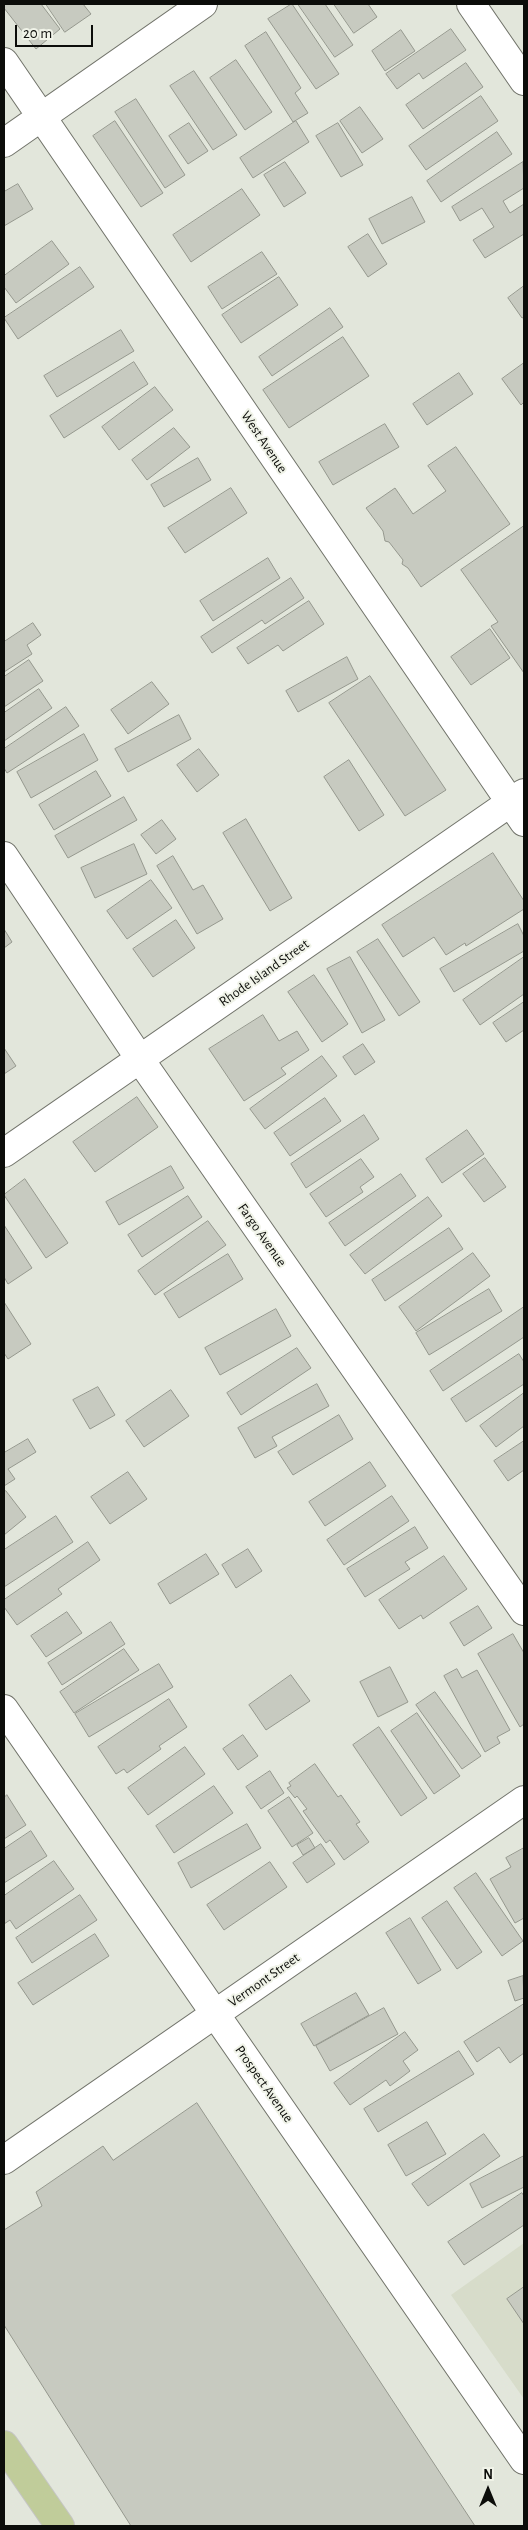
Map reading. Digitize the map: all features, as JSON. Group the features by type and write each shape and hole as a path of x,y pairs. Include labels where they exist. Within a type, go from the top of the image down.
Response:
{"main road":[{"path":"4,2445 60,2526"}],"street":[{"path":"4,142 204,4"},
{"path":"471,4 524,81"},
{"name":"West Avenue","path":"4,62 520,806"},
{"name":"Rhode Island Street","path":"4,1153 140,1058 520,806"},
{"name":"Fargo Avenue","path":"4,856 140,1058 524,1611"},
{"name":"Prospect Avenue","path":"4,1709 524,2460"},
{"name":"Vermont Street","path":"4,2160 524,1800"}],"shaded area":[{"path":"524,2243 524,2399 451,2295"}],"building":[{"path":"4,4 41,4 60,29 36,49 4,8"},
{"path":"46,4 83,4 91,14 65,32"},
{"path":"292,4 339,74 316,89 268,19"},
{"path":"298,4 325,4 353,45 335,57"},
{"path":"334,4 368,4 377,17 354,33"},
{"path":"451,29 466,50 423,79 419,73 397,89 386,74"},
{"path":"401,30 415,51 385,71 372,51"},
{"path":"266,32 301,88 295,93 308,113 293,122 245,46"},
{"path":"236,60 272,112 245,130 210,78"},
{"path":"466,63 483,87 423,129 406,105"},
{"path":"194,71 237,135 213,150 170,86"},
{"path":"481,96 498,121 426,170 409,146"},
{"path":"136,99 185,175 165,188 115,112"},
{"path":"360,107 383,139 362,153 340,121"},
{"path":"115,121 163,193 141,207 93,136"},
{"path":"296,121 309,142 253,178 240,158"},
{"path":"189,123 208,151 188,164 169,136"},
{"path":"338,123 363,165 341,177 316,136"},
{"path":"497,132 512,154 441,202 427,181"},
{"path":"285,162 306,193 284,207 264,175"},
{"path":"523,162 524,188 503,201 510,213 524,204 524,234 485,258 473,240 494,227 482,208 460,221 452,207"},
{"path":"18,184 33,209 4,226 4,192"},
{"path":"242,189 260,215 191,262 173,235"},
{"path":"412,197 425,222 382,244 369,219"},
{"path":"368,234 387,264 368,277 348,247"},
{"path":"52,241 69,264 16,303 4,287 4,276"},
{"path":"262,252 277,274 222,309 208,287"},
{"path":"80,267 94,287 18,339 4,318"},
{"path":"279,277 298,305 241,343 222,315"},
{"path":"524,286 524,317 522,318 508,298"},
{"path":"330,308 343,327 272,376 259,357"},
{"path":"121,330 134,351 57,397 44,376"},
{"path":"343,337 369,376 289,428 263,390"},
{"path":"134,362 148,384 64,438 50,416"},
{"path":"524,363 524,402 521,405 502,379"},
{"path":"459,373 473,394 427,425 413,404"},
{"path":"155,387 173,410 119,450 102,427"},
{"path":"385,424 399,447 333,485 319,462"},
{"path":"174,428 190,447 147,480 132,460"},
{"path":"456,447 510,524 421,587 408,568 402,564 403,560 389,542 385,541 383,531 366,508 395,488 413,514 446,491 428,466"},
{"path":"198,458 211,480 164,507 151,485"},
{"path":"231,488 247,513 185,553 168,528"},
{"path":"524,526 524,673 491,626 498,622 461,570"},
{"path":"268,558 280,578 213,621 200,601"},
{"path":"291,578 304,598 265,624 262,620 212,653 201,637"},
{"path":"309,601 324,624 283,651 278,645 248,664 237,648"},
{"path":"33,623 41,635 27,645 32,654 4,672 4,642"},
{"path":"490,629 510,658 471,685 451,657"},
{"path":"347,657 358,679 298,712 286,691"},
{"path":"29,660 43,681 4,707 4,677"},
{"path":"370,676 446,790 405,816 329,703"},
{"path":"152,682 169,704 128,734 111,710"},
{"path":"39,689 52,708 4,741 4,713"},
{"path":"66,707 79,726 7,773 4,768 4,749"},
{"path":"179,715 191,739 128,772 115,749"},
{"path":"84,734 98,760 31,798 17,772"},
{"path":"199,749 219,775 197,792 177,765"},
{"path":"349,760 384,815 359,831 324,777"},
{"path":"96,771 111,796 54,830 39,805"},
{"path":"124,797 137,820 68,858 55,836"},
{"path":"246,819 292,898 270,911 223,833"},
{"path":"162,820 176,839 156,854 141,835"},
{"path":"134,844 147,874 95,898 81,868"},
{"path":"493,853 524,901 524,909 466,946 465,943 446,955 434,937 403,957 382,925"},
{"path":"173,856 193,890 203,885 223,919 197,934 157,866"},
{"path":"151,880 172,908 127,939 107,911"},
{"path":"176,920 195,948 153,977 133,949"},
{"path":"518,924 524,936 524,951 454,992 440,969"},
{"path":"4,929 12,942 4,948"},
{"path":"378,939 420,1002 399,1016 357,952"},
{"path":"350,957 385,1020 362,1033 327,969"},
{"path":"524,957 524,994 480,1025 463,1000"},
{"path":"314,975 348,1024 322,1042 288,992"},
{"path":"524,1002 524,1030 506,1042 493,1023"},
{"path":"263,1015 279,1041 297,1031 309,1050 281,1068 286,1074 244,1101 209,1049"},
{"path":"363,1044 375,1062 355,1075 343,1057"},
{"path":"4,1048 16,1066 4,1074"},
{"path":"322,1056 337,1076 265,1129 250,1109"},
{"path":"137,1097 158,1127 95,1172 73,1142"},
{"path":"325,1098 341,1121 290,1156 274,1133"},
{"path":"364,1115 379,1139 306,1188 291,1164"},
{"path":"467,1130 484,1154 442,1183 426,1159"},
{"path":"485,1158 506,1187 484,1202 463,1174"},
{"path":"361,1159 374,1177 360,1187 363,1192 326,1217 310,1194"},
{"path":"171,1166 184,1188 119,1225 106,1202"},
{"path":"401,1174 416,1196 345,1246 329,1223"},
{"path":"25,1179 68,1243 46,1258 4,1195"},
{"path":"188,1196 202,1217 142,1257 128,1235"},
{"path":"428,1197 442,1216 365,1274 350,1255"},
{"path":"208,1221 226,1245 155,1295 138,1271"},
{"path":"4,1225 32,1268 8,1284 4,1277"},
{"path":"449,1228 463,1249 385,1301 372,1280"},
{"path":"473,1253 490,1276 416,1331 399,1307"},
{"path":"228,1254 243,1279 179,1318 164,1294"},
{"path":"489,1289 502,1311 429,1355 416,1333"},
{"path":"4,1302 31,1344 8,1359 4,1353"},
{"path":"524,1307 524,1337 443,1391 430,1371"},
{"path":"276,1309 291,1336 220,1375 205,1348"},
{"path":"297,1348 311,1368 241,1415 227,1393"},
{"path":"519,1354 524,1362 524,1384 466,1422 451,1399"},
{"path":"317,1384 329,1406 272,1437 277,1446 255,1458 238,1428"},
{"path":"98,1387 115,1415 90,1429 73,1400"},
{"path":"171,1390 189,1416 144,1447 126,1421"},
{"path":"524,1393 524,1426 496,1447 480,1426"},
{"path":"339,1415 353,1439 293,1475 278,1452"},
{"path":"28,1439 36,1452 8,1469 15,1479 4,1486 4,1453"},
{"path":"524,1441 524,1470 508,1481 494,1461"},
{"path":"370,1462 386,1486 325,1526 309,1502"},
{"path":"128,1472 147,1499 110,1524 91,1497"},
{"path":"6,1491 26,1517 4,1535 4,1492"},
{"path":"392,1496 409,1521 344,1565 327,1540"},
{"path":"56,1516 73,1542 4,1587 4,1550"},
{"path":"415,1527 428,1548 405,1562 410,1569 365,1597 347,1569"},
{"path":"88,1542 100,1560 58,1589 62,1594 17,1625 4,1607 4,1600"},
{"path":"248,1549 262,1571 236,1588 222,1565"},
{"path":"206,1554 219,1574 170,1604 158,1584"},
{"path":"444,1556 467,1589 423,1619 421,1615 399,1629 379,1600"},
{"path":"478,1606 492,1628 464,1646 450,1623"},
{"path":"67,1612 82,1633 46,1657 31,1636"},
{"path":"111,1622 125,1644 62,1685 48,1663"},
{"path":"513,1634 524,1653 524,1724 520,1727 478,1654"},
{"path":"124,1649 139,1670 74,1713 60,1692"},
{"path":"159,1664 173,1687 89,1737 75,1714"},
{"path":"390,1667 408,1702 378,1717 360,1682"},
{"path":"457,1669 462,1678 477,1670 510,1730 497,1737 500,1743 485,1752 444,1676"},
{"path":"291,1675 310,1701 266,1730 249,1705"},
{"path":"435,1692 481,1756 462,1769 416,1705"},
{"path":"169,1699 187,1727 159,1746 161,1749 127,1773 124,1769 116,1774 98,1747"},
{"path":"417,1713 460,1776 434,1794 391,1731"},
{"path":"379,1727 427,1798 401,1816 353,1745"},
{"path":"243,1735 258,1756 238,1770 223,1749"},
{"path":"185,1747 205,1774 148,1815 128,1788"},
{"path":"315,1764 338,1797 341,1795 360,1822 356,1824 369,1842 344,1860 330,1840 326,1843 303,1811 307,1809 297,1796 295,1798 287,1788 291,1786 289,1783"},
{"path":"270,1771 284,1793 261,1809 246,1787"},
{"path":"214,1786 233,1813 174,1853 156,1826"},
{"path":"7,1795 26,1825 4,1839 4,1798"},
{"path":"289,1797 313,1833 292,1847 268,1811"},
{"path":"247,1824 261,1848 191,1888 178,1863"},
{"path":"31,1831 47,1856 4,1883 4,1849"},
{"path":"309,1838 315,1848 303,1855 297,1845"},
{"path":"321,1844 335,1864 307,1883 293,1863"},
{"path":"524,1848 524,1918 515,1923 490,1879 511,1867 506,1858"},
{"path":"54,1861 74,1889 16,1929 10,1920 4,1924 4,1896"},
{"path":"270,1862 287,1887 224,1930 207,1905"},
{"path":"476,1873 523,1941 502,1956 454,1888"},
{"path":"80,1895 97,1920 32,1963 16,1938"},
{"path":"447,1901 482,1952 457,1969 422,1918"},
{"path":"410,1918 441,1970 418,1984 386,1933"},
{"path":"95,1934 109,1956 33,2005 18,1983"},
{"path":"523,1976 524,1998 515,2001 508,1981"},
{"path":"356,1993 369,2015 314,2046 301,2024"},
{"path":"524,2004 524,2053 510,2063 499,2047 477,2062 464,2042"},
{"path":"384,2008 398,2034 330,2071 316,2046"},
{"path":"405,2032 418,2050 403,2061 410,2071 390,2086 386,2080 350,2105 334,2083"},
{"path":"459,2051 474,2074 378,2132 364,2109"},
{"path":"197,2103 475,2526 131,2526 4,2325 4,2230 42,2206 36,2192 103,2146 113,2160"},
{"path":"427,2122 446,2154 406,2176 388,2145"},
{"path":"484,2134 500,2156 428,2206 412,2184"},
{"path":"524,2156 524,2187 482,2208 470,2184"},
{"path":"522,2193 524,2196 524,2225 464,2265 448,2242"},
{"path":"524,2287 524,2324 507,2299"}]}
